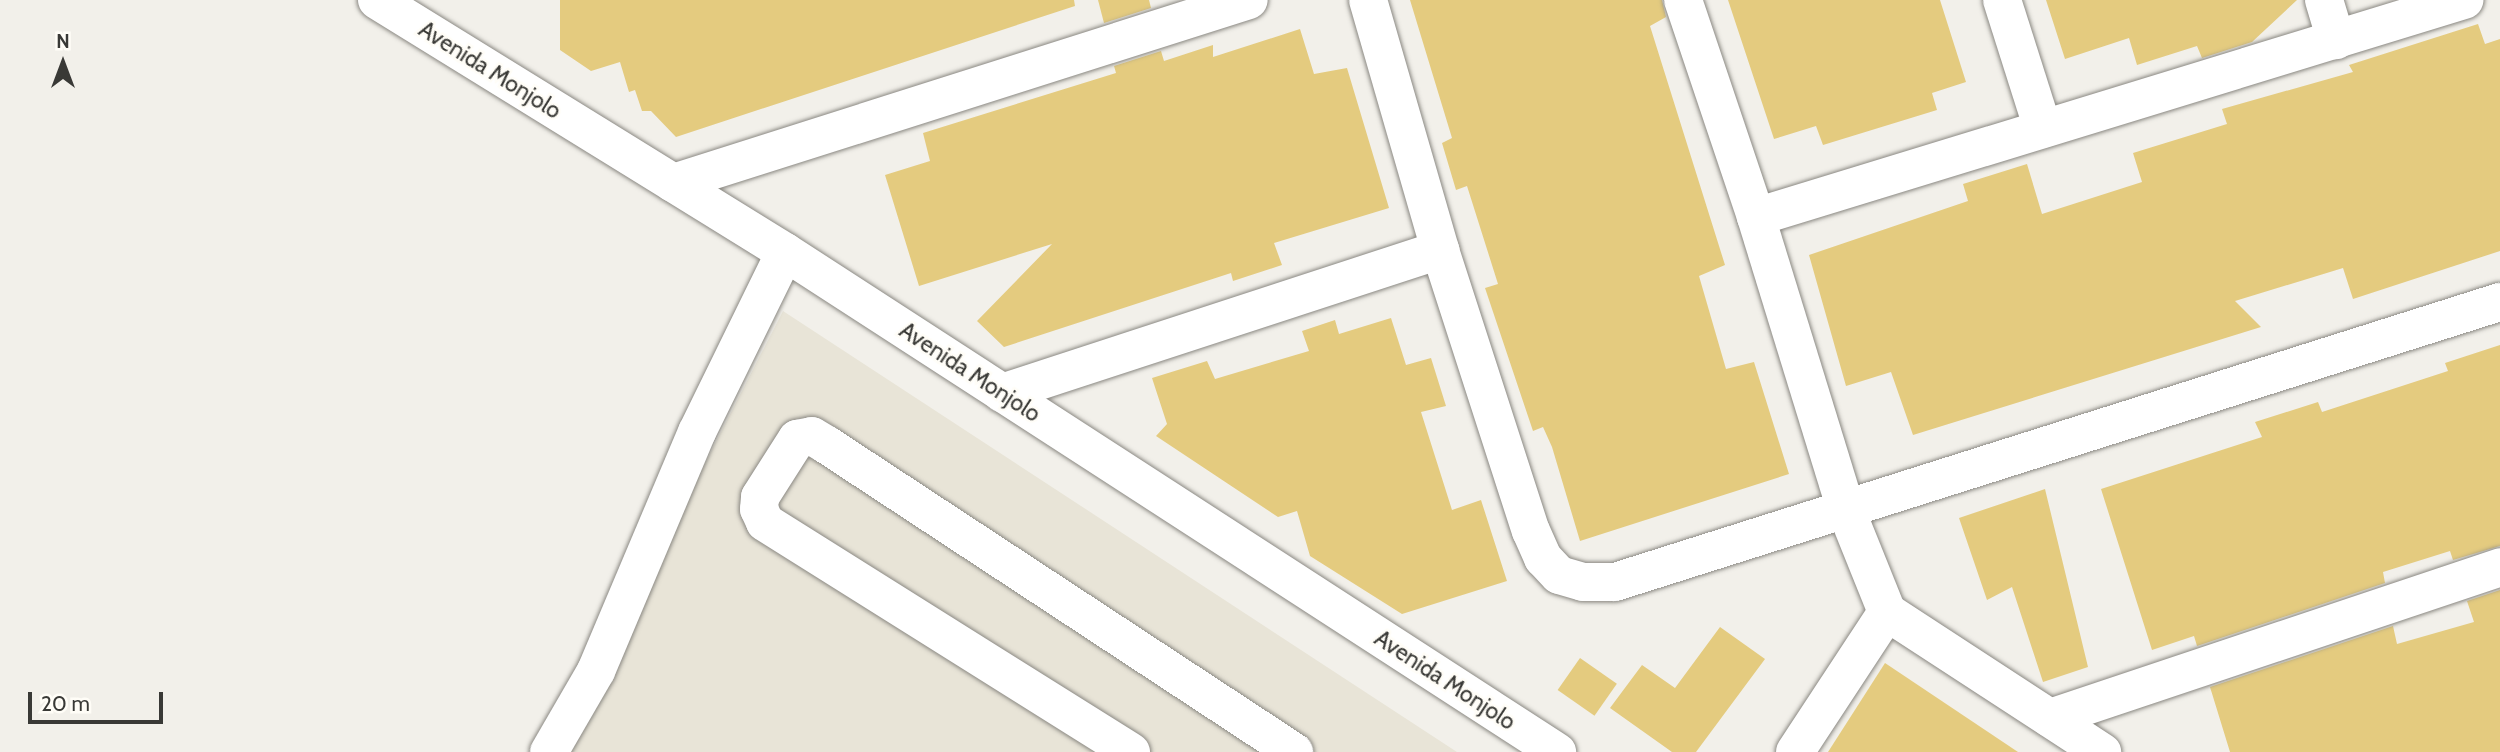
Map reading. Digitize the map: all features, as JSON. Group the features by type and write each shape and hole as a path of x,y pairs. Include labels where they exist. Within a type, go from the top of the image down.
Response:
{"street":[{"name":"Avenida Monjolo","path":"377,0 785,253 1557,752"},
{"path":"673,183 1250,0"},
{"path":"1368,0 1440,250 1531,531 1543,558 1559,575 1583,582 1615,582 2500,302"},
{"path":"1683,0 1756,217 1846,510 1887,612 2102,752"},
{"path":"2002,0 2043,130"},
{"path":"2323,0 2336,40"},
{"path":"1756,217 2464,0"},
{"path":"1002,393 1440,250"},
{"path":"549,752 596,671 697,432 785,253"},
{"path":"1131,752 765,522 759,509 760,497 797,439 812,436 1294,752"},
{"path":"2050,718 2500,567"},
{"path":"1796,752 1887,612"}],"shaded area":[{"path":"783,311 1457,752 557,752"}],"building":[{"path":"560,0 1074,0 1075,6 676,137 651,111 642,111 635,90 629,92 620,62 591,71 560,50"},
{"path":"1098,0 1149,0 1151,8 1104,23"},
{"path":"1410,0 1662,0 1666,17 1650,26 1725,265 1699,276 1726,369 1754,362 1789,474 1580,541 1552,447 1543,427 1533,431 1485,288 1498,284 1467,186 1456,190 1442,143 1452,138"},
{"path":"1728,0 1940,0 1966,82 1932,93 1937,110 1823,145 1816,126 1774,139"},
{"path":"2046,0 2297,0 2252,42 2202,58 2197,46 2137,65 2129,38 2065,59"},
{"path":"2478,24 2485,44 2500,39 2500,251 2353,299 2343,268 2235,301 2261,327 1913,435 1891,372 1846,386 1809,255 1968,201 1963,184 2027,164 2042,214 2142,182 2133,153 2227,124 2222,109 2353,72 2349,65"},
{"path":"1300,29 1314,74 1347,68 1389,208 1274,243 1282,265 1233,281 1231,273 1004,347 977,321 1052,244 919,286 885,175 930,161 923,133 1116,73 1114,66 1161,51 1164,61 1213,45 1213,57"},
{"path":"1391,318 1406,365 1431,358 1446,406 1421,412 1452,510 1481,500 1507,581 1402,614 1310,556 1297,511 1278,517 1156,436 1167,424 1152,378 1207,361 1215,379 1309,351 1302,331 1335,320 1339,334"},
{"path":"2500,345 2500,546 2453,560 2450,551 2383,572 2385,583 2197,646 2194,636 2152,650 2101,489 2262,437 2255,422 2318,402 2322,412 2448,371 2445,363"},
{"path":"2045,489 2088,667 2043,682 2012,587 1987,600 1959,518"},
{"path":"2500,590 2500,752 2230,752 2210,687 2393,626 2397,644 2474,622 2467,601"},
{"path":"1720,627 1765,659 1696,752 1672,752 1610,708 1642,665 1675,688"},
{"path":"1580,658 1617,684 1594,716 1558,690"},
{"path":"1885,663 2018,752 1828,752"}]}
